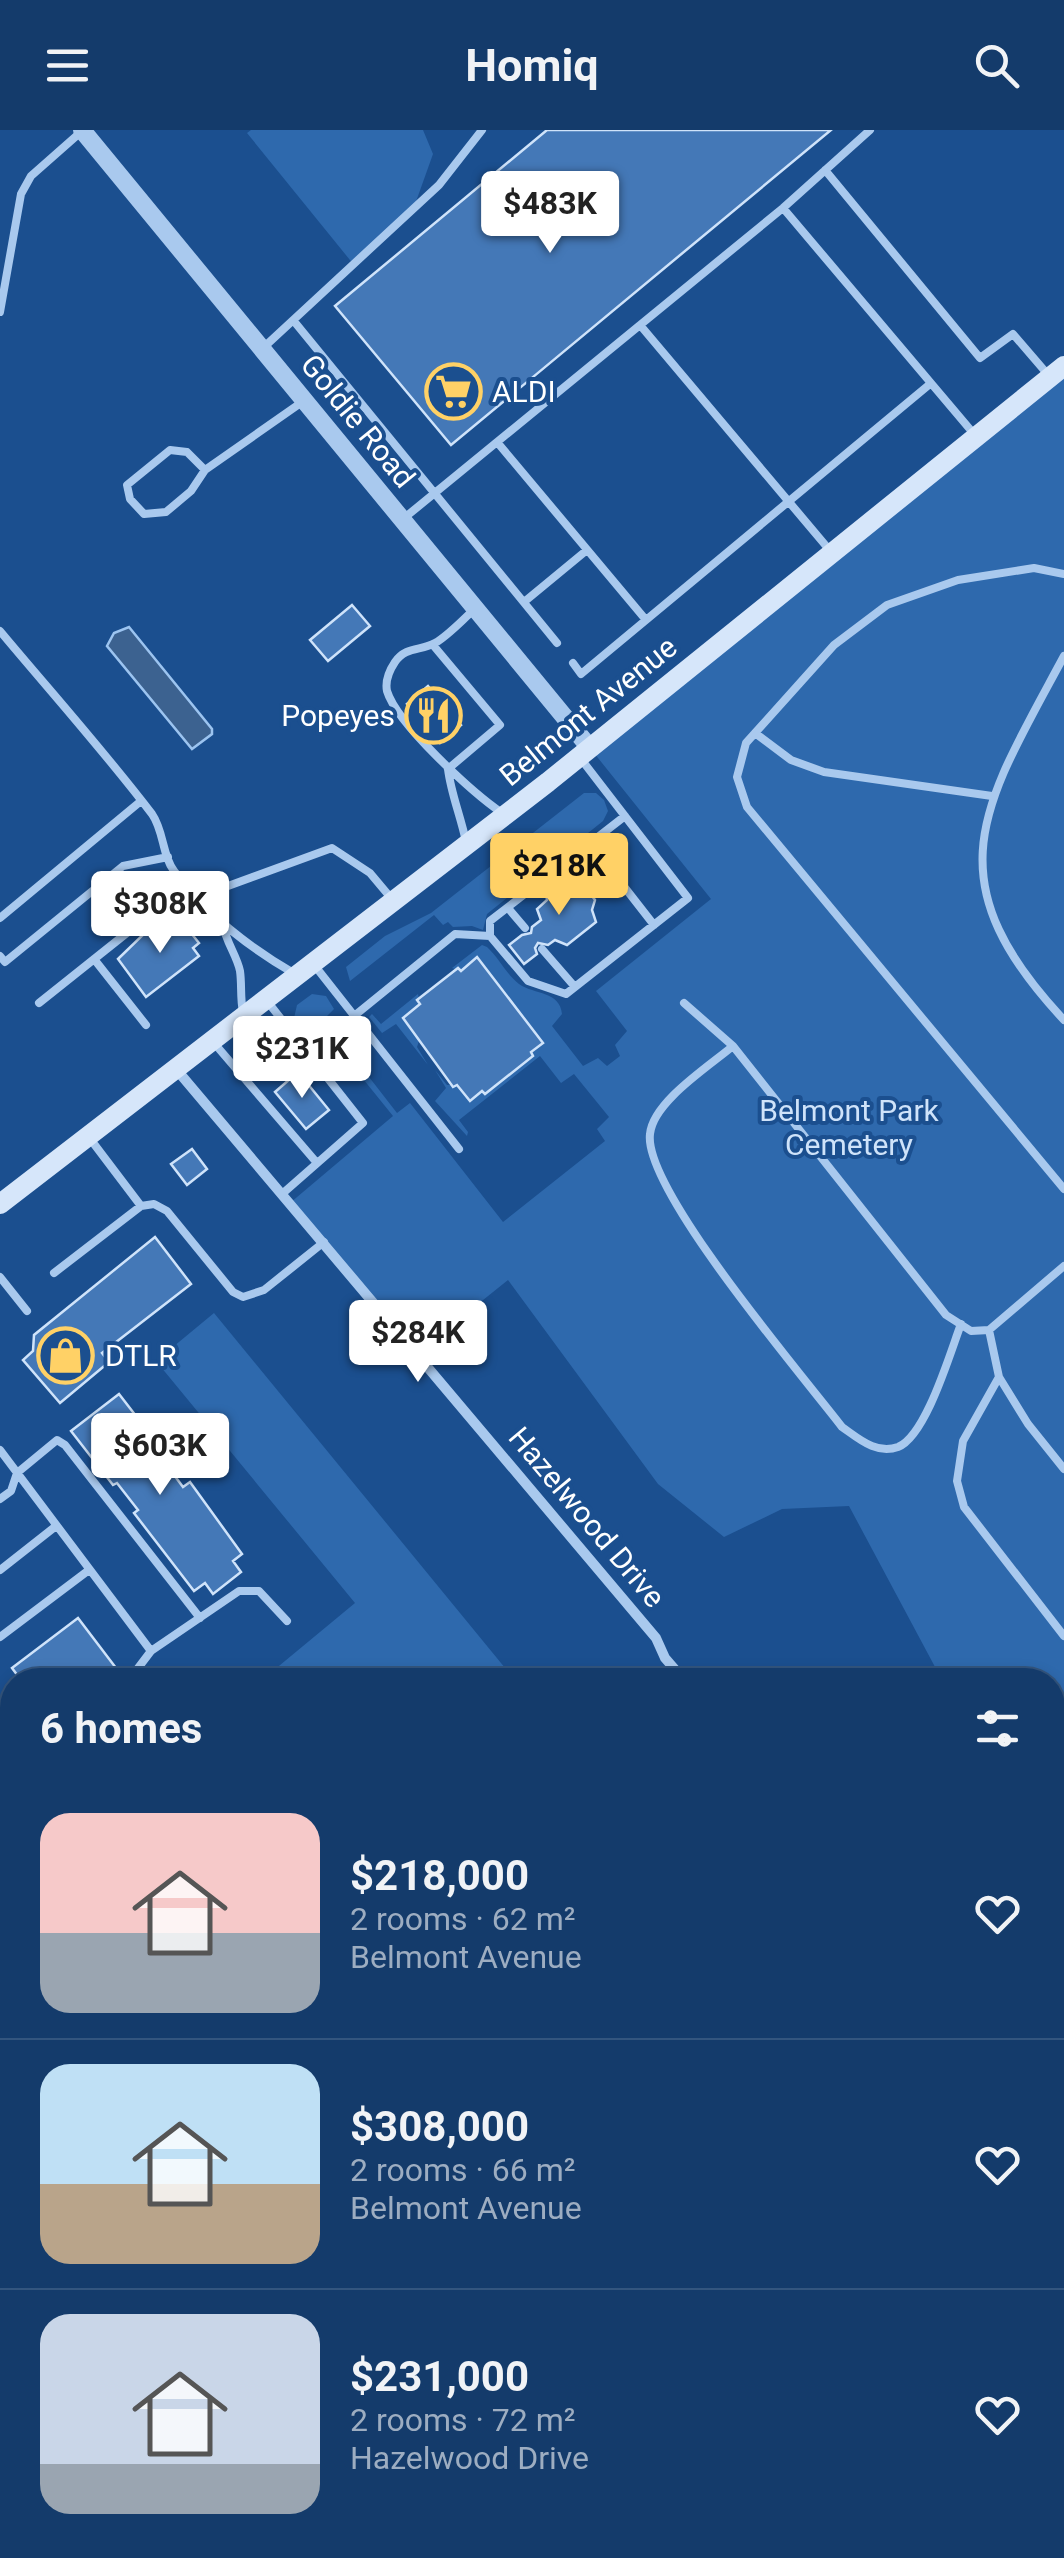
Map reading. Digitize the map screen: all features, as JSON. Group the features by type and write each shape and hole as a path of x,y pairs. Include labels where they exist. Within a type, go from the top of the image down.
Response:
{"main road":[{"name":"Belmont Avenue","path":"0,1204 585,753 1057,371"}],"street":[{"name":"Goldie Road","path":"82,130 476,608 585,753"},
{"name":"Hazelwood Drive","path":"175,1068 656,1638 674,1668"}],"lane":[{"path":"0,312 21,194 32,176 82,130"},
{"path":"263,348 439,185 482,130"},
{"path":"403,519 783,208 870,130"},
{"path":"825,170 980,358 1013,334 1057,371"},
{"path":"783,208 976,437"},
{"path":"293,320 556,643"},
{"path":"640,325 832,553"},
{"path":"573,663 581,674 930,384"},
{"path":"206,470 186,452 170,450 127,485 130,499 144,514 166,512 206,470 305,400"},
{"path":"497,442 646,620"},
{"path":"524,602 588,550"},
{"path":"1064,574 1034,568 958,580 887,605 834,644 746,743 737,777 748,807 1064,1189"},
{"path":"476,608 432,645 403,653 386,684 392,702 448,769 505,815"},
{"path":"0,631 142,801 157,822 171,868 223,926 238,932 260,954 304,968 354,1016 459,1149"},
{"path":"432,645 500,725 448,769"},
{"path":"1064,656 992,796 981,852 991,908 1018,965 1064,1020"},
{"path":"755,733 790,760 824,772 992,796"},
{"path":"585,753 624,816 688,898 566,994 528,981 490,936 490,921 624,816"},
{"path":"448,769 467,844"},
{"path":"0,918 142,801"},
{"path":"590,843 654,925"},
{"path":"198,897 332,848 370,873 393,900"},
{"path":"0,956 4,962 123,866 168,856"},
{"path":"40,1003 187,885"},
{"path":"508,908 524,928"},
{"path":"223,926 240,970 238,991 243,1015"},
{"path":"354,1016 455,934 490,936"},
{"path":"542,949 575,987"},
{"path":"94,959 146,1025"},
{"path":"265,998 364,1123 282,1194"},
{"path":"684,1002 733,1046 946,1314 972,1331 988,1330 1064,1266"},
{"path":"211,1040 317,1163"},
{"path":"733,1046 658,1110 649,1135 655,1162 686,1224 842,1427 870,1447 898,1447 919,1429 962,1324"},
{"path":"88,1136 141,1206"},
{"path":"54,1273 141,1206 154,1204 167,1211 233,1292 243,1297 264,1290 324,1242"},
{"path":"0,1278 27,1312"},
{"path":"988,1330 998,1377 1028,1424 1064,1469"},
{"path":"998,1377 963,1441 957,1480 964,1507 1064,1636"},
{"path":"0,1500 11,1490 16,1474 57,1440 65,1445 200,1618"},
{"path":"0,1450 151,1651"},
{"path":"0,1570 56,1526"},
{"path":"0,1637 89,1570"},
{"path":"138,1668 151,1651 239,1591 259,1591 287,1621"}],"green space":[{"path":"423,130 433,154 413,210 354,265 247,133"},
{"name":"Belmont Park Cemetery","path":"1064,366 1064,1668 936,1668 849,1506 782,1509 724,1537 658,1484 508,1280 417,1353 290,1203 393,1116 313,1017 301,1026 294,1018 297,1005 312,994 326,996 334,1009 324,1019 397,1113 410,1103 503,1222 605,1141 597,1129 609,1117 574,1074 561,1083 540,1056 459,1120 467,1136 435,1101 446,1088 435,1070 447,1085 457,1085 470,1101 482,1091 485,1094 543,1043 478,957 461,971 452,968 482,945 519,984 557,1001 562,1014 552,1026 583,1066 598,1058 607,1066 620,1056 615,1045 627,1031 596,991 711,899 590,748"},
{"path":"584,793 596,793 604,800 608,811 603,821 487,914 483,930 453,927 448,922 443,925 434,915 350,981 346,967 385,936 431,913"},
{"path":"418,994 420,1004 404,1018 420,1038 417,1047 428,1065 396,1024 382,1033 369,1017 372,1014 381,1024"},
{"path":"214,1313 505,1668 276,1668 355,1603 156,1361"}],"shaded area":[{"path":"129,627 212,729 212,734 192,749 107,646 114,633"}],"building":[{"path":"547,130 831,130 451,445 335,306"},
{"path":"352,605 370,626 328,661 310,640"},
{"name":"Popeyes","path":"428,686 461,725 440,743 407,704"},
{"path":"573,870 595,900 592,910 596,922 567,945 555,940 548,945 538,943 537,954 524,964 509,945 531,933 541,920 537,909 547,900 546,892 553,886 559,887"},
{"path":"179,918 199,943 193,948 199,956 146,997 118,959 153,925 160,934"},
{"path":"477,957 543,1043 531,1052 533,1056 485,1094 482,1091 470,1101 457,1085 453,1087 403,1018 420,1004 417,1000"},
{"path":"298,1072 329,1110 306,1129 275,1092"},
{"path":"192,1149 207,1169 187,1185 171,1164"},
{"path":"155,1237 191,1284 102,1353 109,1362 60,1403 23,1360 33,1351 34,1335"},
{"path":"119,1394 153,1438 138,1449 157,1474 168,1467 183,1487 190,1482 242,1554 233,1561 241,1572 213,1594 205,1583 194,1591 134,1513 138,1510 71,1431"},
{"path":"78,1618 116,1668 12,1668"}],"place":[{"name":"ALDI","path":"453,391"},
{"name":"Popeyes","path":"434,715"},
{"name":"DTLR","path":"66,1355"}]}
